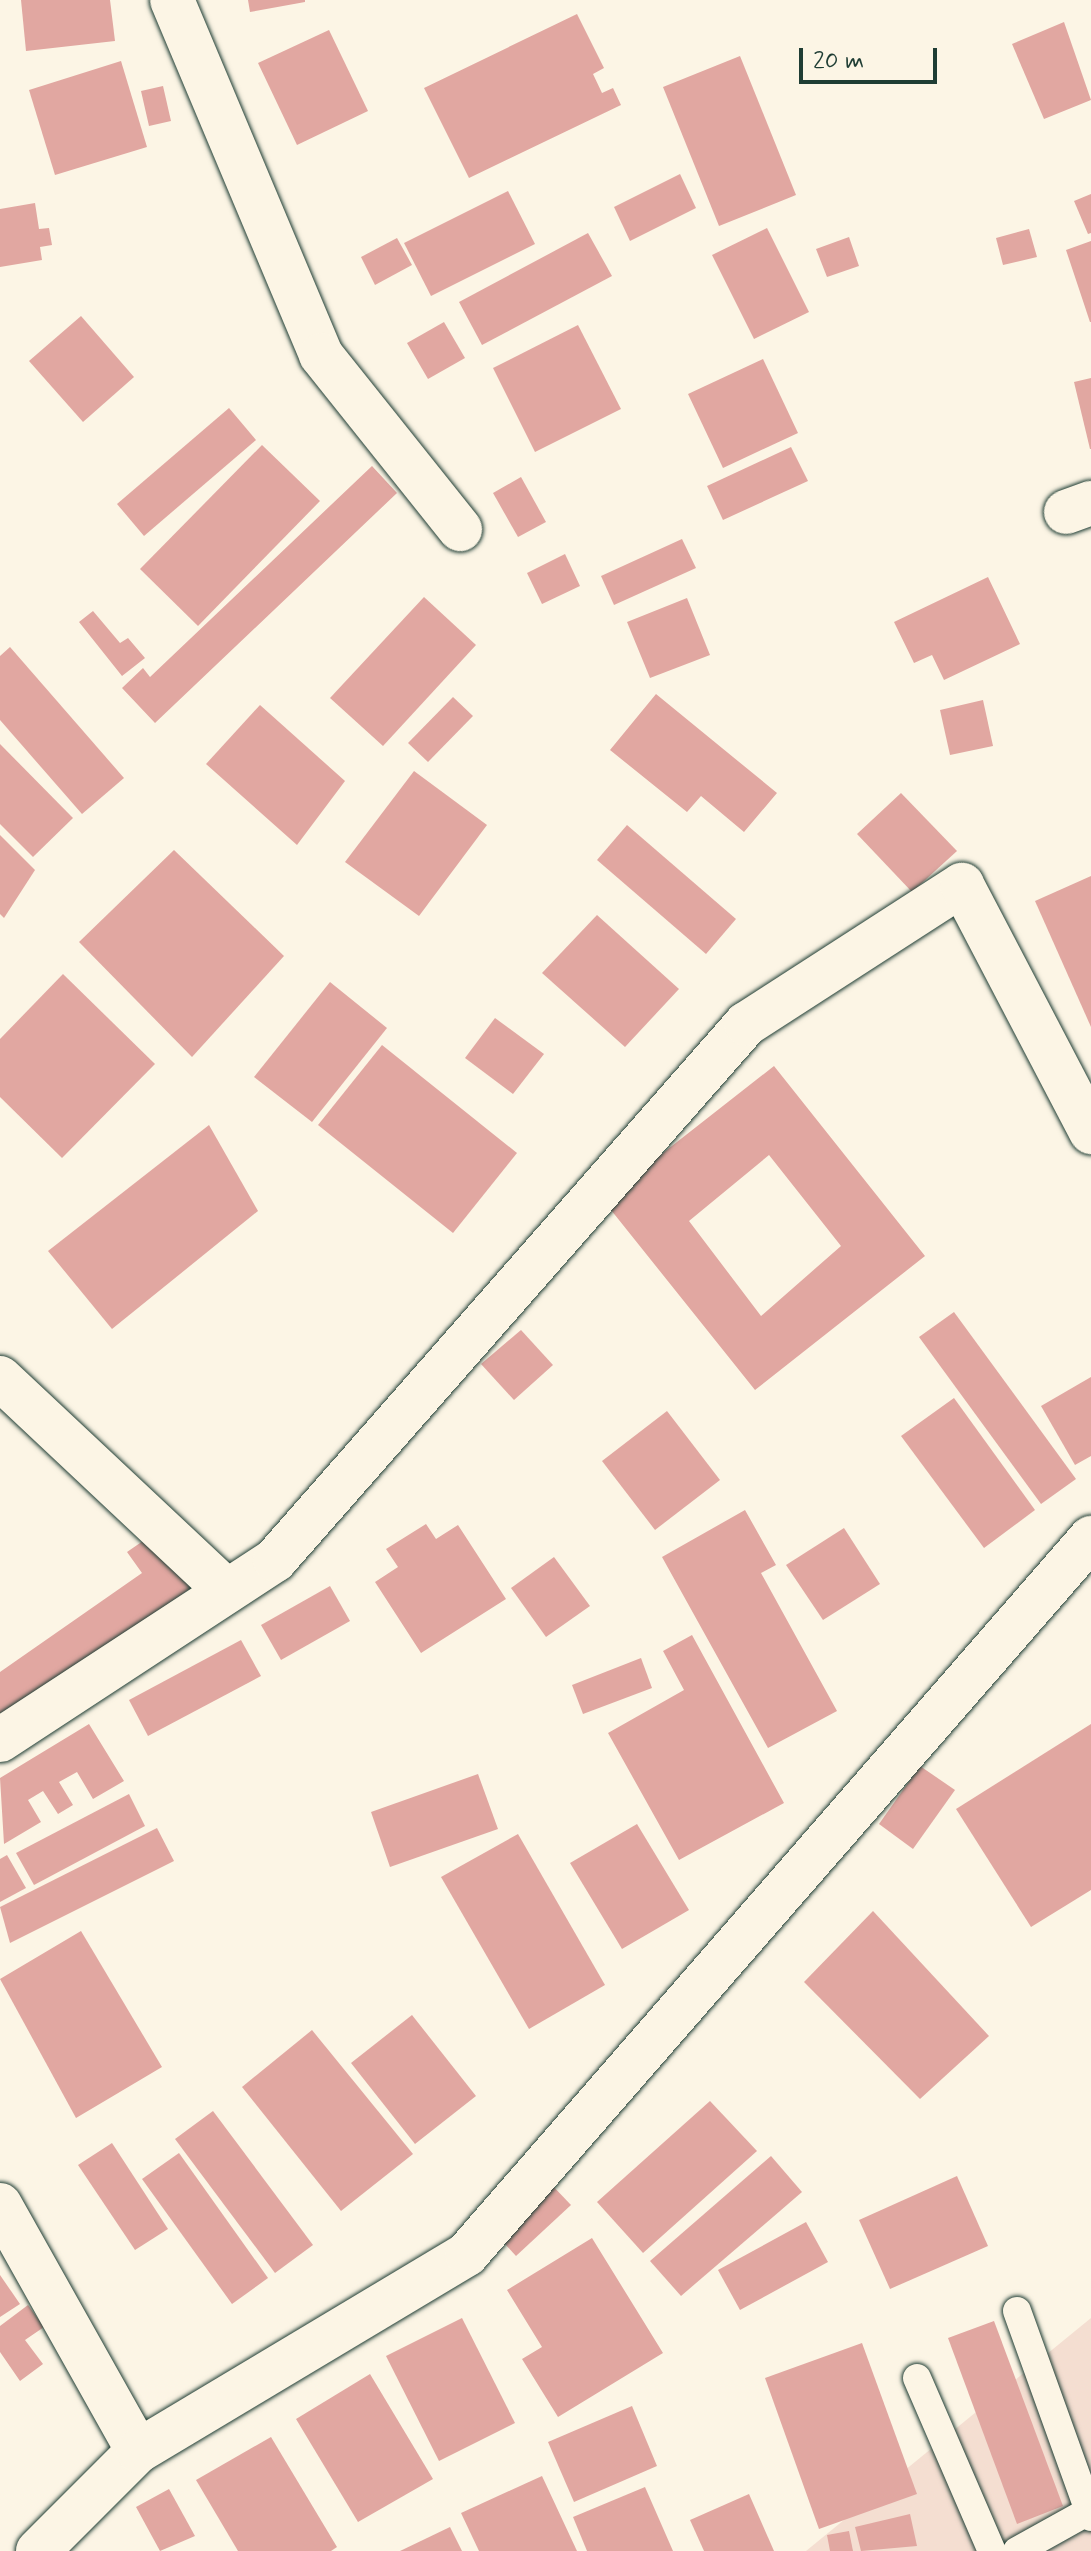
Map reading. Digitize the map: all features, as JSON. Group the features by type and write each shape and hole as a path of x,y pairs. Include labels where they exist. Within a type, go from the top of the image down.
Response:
{"street":[{"path":"172,0 321,355 460,529"},
{"path":"0,1740 275,1560 746,1024 962,885 1091,1132"},
{"path":"0,1378 227,1591"},
{"path":"38,2551 138,2451 467,2254 1091,1538"},
{"path":"0,2205 138,2451"}],"lane":[{"path":"1017,2311 1090,2514 1017,2551"},
{"path":"917,2378 992,2551"}],"shaded area":[{"path":"1091,2318 1091,2551 806,2551"}],"building":[{"path":"21,0 110,0 115,41 26,51"},
{"path":"248,0 305,0 305,2 250,12"},
{"path":"577,14 604,68 593,74 602,93 613,88 621,105 469,178 424,88"},
{"path":"1064,22 1091,100 1044,119 1012,44"},
{"path":"329,30 368,111 297,145 258,63"},
{"path":"740,56 796,195 719,226 663,87"},
{"path":"121,61 147,147 55,175 29,90"},
{"path":"163,86 171,121 149,126 141,91"},
{"path":"680,174 696,208 630,241 614,207"},
{"path":"508,191 535,244 431,296 404,243"},
{"path":"1091,194 1091,233 1088,234 1074,201"},
{"path":"35,203 39,229 49,228 52,245 40,247 42,260 0,267 0,209"},
{"path":"767,228 809,312 754,339 712,255"},
{"path":"1029,229 1037,257 1003,265 996,238"},
{"path":"588,233 612,276 482,345 459,302"},
{"path":"849,237 859,266 827,277 816,249"},
{"path":"397,238 412,265 375,285 361,257"},
{"path":"1091,241 1091,322 1090,322 1066,250"},
{"path":"81,316 134,377 83,422 29,361"},
{"path":"444,322 465,358 428,379 407,343"},
{"path":"578,325 621,409 535,452 493,368"},
{"path":"763,359 798,433 723,468 688,394"},
{"path":"1091,378 1091,449 1090,449 1074,382"},
{"path":"229,408 256,440 144,536 117,504"},
{"path":"262,445 320,501 198,626 140,569"},
{"path":"791,447 808,481 723,520 707,486"},
{"path":"372,466 397,493 155,723 122,688 143,668 150,677"},
{"path":"521,477 546,522 518,537 493,493"},
{"path":"682,539 696,568 614,605 601,576"},
{"path":"565,554 580,586 542,604 527,573"},
{"path":"988,577 1020,644 944,680 932,655 914,663 894,622"},
{"path":"424,597 476,645 383,746 330,698"},
{"path":"687,598 710,655 650,678 627,622"},
{"path":"93,611 120,643 128,638 145,658 122,676 79,622"},
{"path":"10,647 124,778 82,814 0,720 0,656"},
{"path":"656,694 777,793 744,832 701,796 687,812 610,750"},
{"path":"453,697 473,716 428,762 408,743"},
{"path":"983,700 993,746 950,755 940,710"},
{"path":"260,705 345,781 297,845 206,764"},
{"path":"0,744 73,818 33,857 0,824"},
{"path":"414,771 487,825 419,916 345,862"},
{"path":"901,793 957,851 912,892 857,834"},
{"path":"627,825 736,919 706,954 597,860"},
{"path":"0,835 35,870 4,918 0,914"},
{"path":"174,850 284,956 192,1057 79,942"},
{"path":"1091,876 1091,1027 1035,901"},
{"path":"597,915 679,989 625,1047 542,973"},
{"path":"63,974 155,1064 62,1158 0,1097 0,1039"},
{"path":"330,982 387,1028 312,1122 254,1077"},
{"path":"495,1018 544,1054 513,1094 465,1058"},
{"path":"382,1045 517,1153 453,1233 318,1125"},
{"path":"774,1066 925,1256 755,1390 603,1200","holes":["769,1155 841,1246 761,1316 689,1221"]},
{"path":"209,1125 258,1211 112,1329 48,1251"},
{"path":"954,1312 1076,1479 1041,1504 919,1337"},
{"path":"521,1330 553,1365 514,1400 481,1364"},
{"path":"1091,1377 1091,1456 1075,1465 1041,1406"},
{"path":"954,1398 1035,1510 984,1548 901,1436"},
{"path":"667,1411 720,1480 655,1530 602,1461"},
{"path":"745,1510 776,1565 761,1573 837,1711 768,1748 662,1557"},
{"path":"426,1524 436,1539 458,1525 506,1599 421,1653 375,1582 398,1567 386,1549"},
{"path":"844,1528 880,1584 823,1620 786,1565"},
{"path":"156,1532 197,1584 0,1721 0,1672 142,1573 127,1552"},
{"path":"554,1557 590,1606 546,1637 511,1588"},
{"path":"330,1586 350,1621 281,1660 261,1625"},
{"path":"692,1635 784,1803 679,1860 608,1733 684,1690 663,1651"},
{"path":"241,1640 261,1676 148,1736 129,1700"},
{"path":"641,1658 652,1688 583,1714 572,1685"},
{"path":"89,1724 124,1781 93,1799 77,1772 59,1782 73,1805 58,1814 43,1791 28,1800 41,1822 4,1844 0,1778"},
{"path":"1091,1724 1091,1890 1031,1927 956,1809"},
{"path":"920,1766 955,1790 913,1849 879,1824"},
{"path":"478,1774 498,1829 390,1867 371,1812"},
{"path":"129,1794 145,1826 34,1885 16,1853"},
{"path":"637,1824 689,1910 622,1949 570,1863"},
{"path":"157,1828 174,1861 10,1943 0,1907"},
{"path":"518,1834 605,1985 529,2029 441,1877"},
{"path":"7,1855 26,1888 0,1902 0,1859"},
{"path":"873,1911 989,2036 920,2099 804,1982"},
{"path":"81,1931 162,2067 76,2118 0,1979"},
{"path":"412,2015 476,2096 415,2144 351,2063"},
{"path":"312,2030 413,2154 341,2211 242,2087"},
{"path":"710,2101 757,2151 643,2253 597,2202"},
{"path":"213,2111 313,2245 275,2273 175,2139"},
{"path":"112,2143 168,2229 135,2250 78,2165"},
{"path":"179,2153 268,2278 232,2304 142,2179"},
{"path":"771,2156 802,2192 681,2296 650,2261"},
{"path":"957,2176 988,2246 890,2289 859,2220"},
{"path":"549,2182 571,2205 516,2256 494,2232"},
{"path":"806,2222 828,2262 740,2310 718,2270"},
{"path":"592,2238 663,2353 558,2417 522,2359 542,2347 507,2290"},
{"path":"0,2275 20,2304 0,2317"},
{"path":"28,2305 44,2327 25,2340 43,2364 20,2381 0,2352 0,2326"},
{"path":"462,2318 515,2423 439,2461 386,2356"},
{"path":"994,2321 1063,2506 1017,2524 948,2338"},
{"path":"862,2343 917,2494 819,2529 765,2378"},
{"path":"370,2374 433,2479 358,2522 296,2419"},
{"path":"632,2406 657,2466 574,2502 548,2442"},
{"path":"271,2437 337,2547 331,2551 238,2551 196,2480"},
{"path":"542,2476 577,2551 479,2551 461,2513"},
{"path":"645,2487 673,2551 587,2551 573,2517"},
{"path":"169,2489 195,2536 160,2551 136,2507"},
{"path":"749,2494 774,2551 704,2551 690,2520"},
{"path":"910,2514 917,2546 861,2551 855,2527"},
{"path":"450,2527 462,2551 400,2551"},
{"path":"849,2531 853,2551 830,2551 827,2535"}]}
